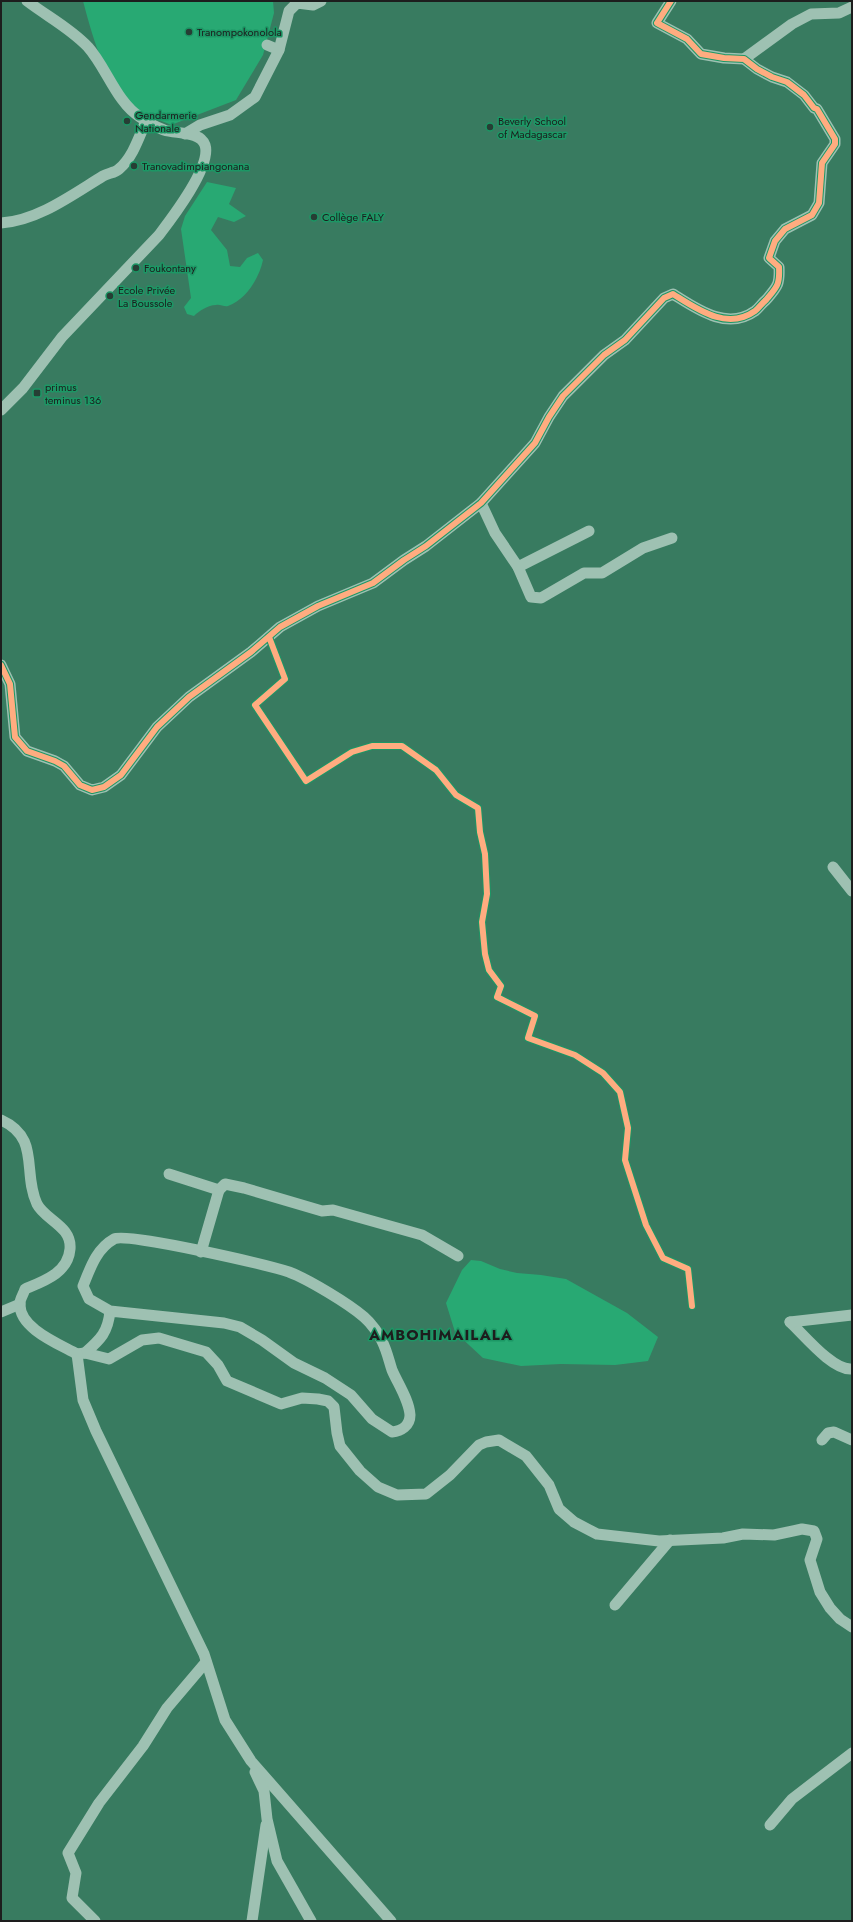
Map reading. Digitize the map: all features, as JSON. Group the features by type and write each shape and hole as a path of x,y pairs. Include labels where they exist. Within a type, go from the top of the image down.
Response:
{"street":[{"path":"1,410 23,388 62,337 146,250 172,218 193,184 205,158 206,149 201,140 194,136 164,130 133,113 127,106 98,59 88,47 62,24 27,1"},
{"path":"184,134 200,125 230,115 250,102 261,88 279,50 287,6 297,3 313,5 321,1"},
{"path":"1,665 10,684 15,737 27,751 55,760 64,766 80,785 92,790 104,787 121,774 157,727 183,702 251,652 280,627 318,606 373,582 426,546 481,502 535,443 549,417 563,396 604,355 625,340 664,298 673,294 706,313 725,320 755,311 777,288 780,280 779,267 769,258 775,241 785,229 812,215 819,203 822,163 835,144 835,139 817,109 814,108 804,95 787,82 772,77 757,69 744,59 724,58 701,54 687,39 657,23 671,1"},
{"path":"744,59 792,24 811,14 839,13 852,7"},
{"path":"266,45 279,50"},
{"path":"1,223 18,221 35,216 104,175 119,170 134,148 146,121"},
{"path":"481,502 495,533 518,567 531,597 541,598 584,573 602,573 642,548 672,538"},
{"path":"518,567 588,531"},
{"path":"833,867 852,891"},
{"path":"1,1120 17,1129 26,1142 33,1193 38,1206 61,1227 69,1239 71,1248 68,1258 60,1271 25,1289 20,1304 24,1318 30,1328 81,1354 109,1359 142,1340 159,1338 206,1352 218,1366 227,1381 281,1404 302,1398 328,1401 334,1407 340,1446 360,1471 378,1488 397,1495 426,1494 450,1475 479,1445 486,1442 499,1440 526,1456 549,1485 559,1509 574,1522 597,1534 659,1541 724,1538 743,1534 774,1535 802,1529 814,1531 817,1539 810,1560 820,1592 830,1608 840,1619 852,1627"},
{"path":"169,1174 220,1190"},
{"path":"201,1252 220,1190 225,1184 238,1186 322,1211 332,1210 422,1235 458,1256"},
{"path":"115,1238 134,1239 201,1252 290,1273 333,1295 365,1318 382,1341 393,1371 404,1394 410,1416 407,1425 399,1432 392,1432 372,1419 351,1395 325,1378 294,1363 262,1340 240,1327 224,1323 110,1311 89,1299 83,1286 101,1248 115,1238"},
{"path":"1,1312 20,1304"},
{"path":"81,1354 105,1333 109,1325 110,1311"},
{"path":"852,1315 790,1322 835,1364 845,1370 852,1369"},
{"path":"81,1354 83,1400 96,1431 204,1654 225,1720 250,1761 264,1791 267,1818 276,1862 311,1921"},
{"path":"822,1440 828,1434 834,1432 852,1440"},
{"path":"615,1605 670,1540"},
{"path":"96,1921 72,1898 76,1873 68,1853 99,1803 143,1746 167,1708 206,1662"},
{"path":"770,1825 792,1799 852,1753"},
{"path":"250,1761 391,1921"},
{"path":"252,1921 267,1818"}],"green space":[{"path":"83,1 273,1 274,13 263,55 236,100 171,125 145,114 120,92 111,79 97,48"},
{"path":"207,182 236,188 229,204 246,216 234,222 218,217 211,230 227,250 230,266 240,267 247,258 258,253 263,260 259,274 255,281 246,293 235,303 228,306 210,306 201,310 194,316 187,314 184,307 191,298 181,229 185,216"},
{"path":"471,1260 481,1261 500,1269 517,1273 566,1279 627,1313 658,1337 648,1361 615,1365 561,1364 521,1366 483,1358 455,1332 446,1303 462,1270"}],"cycle path":[{"path":"1,665 10,684 15,737 27,751 55,761 64,766 80,785 92,790 104,787 121,775 157,727 189,697 251,652 280,627 318,606 373,583 426,546 481,503 535,443 549,417 563,396 604,355 625,340 664,298 673,294 712,316 723,318 734,319 744,317 755,311 773,292 778,282 779,267 769,258 775,241 785,229 812,215 819,203 822,163 835,144 835,139 817,109 814,108 804,95 787,82 772,77 757,69 744,59 724,58 701,54 687,39 657,23 671,1"},
{"path":"269,637 285,679 255,705 306,781 352,752 372,746 402,746 436,770 456,795 478,808 480,832 485,854 487,894 482,922 485,954 489,970 501,986 497,997 535,1016 528,1038 575,1055 603,1073 620,1092 628,1128 625,1160 646,1225 663,1258 688,1269 692,1306"}],"place":[{"name":"Tranompokonolola","path":"189,32"},
{"name":"Gendarmerie Nationale","path":"127,121"},
{"name":"Beverly School of Madagascar","path":"490,127"},
{"name":"Tranovadimpiangonana","path":"134,166"},
{"name":"Collège FALY","path":"314,217"},
{"name":"Foukontany","path":"136,268"},
{"name":"Ecole Privée La Boussole","path":"110,296"},
{"name":"primus teminus 136","path":"37,393"}],"district":[{"name":"AMBOHIMAILALA","path":"441,1335"}]}
